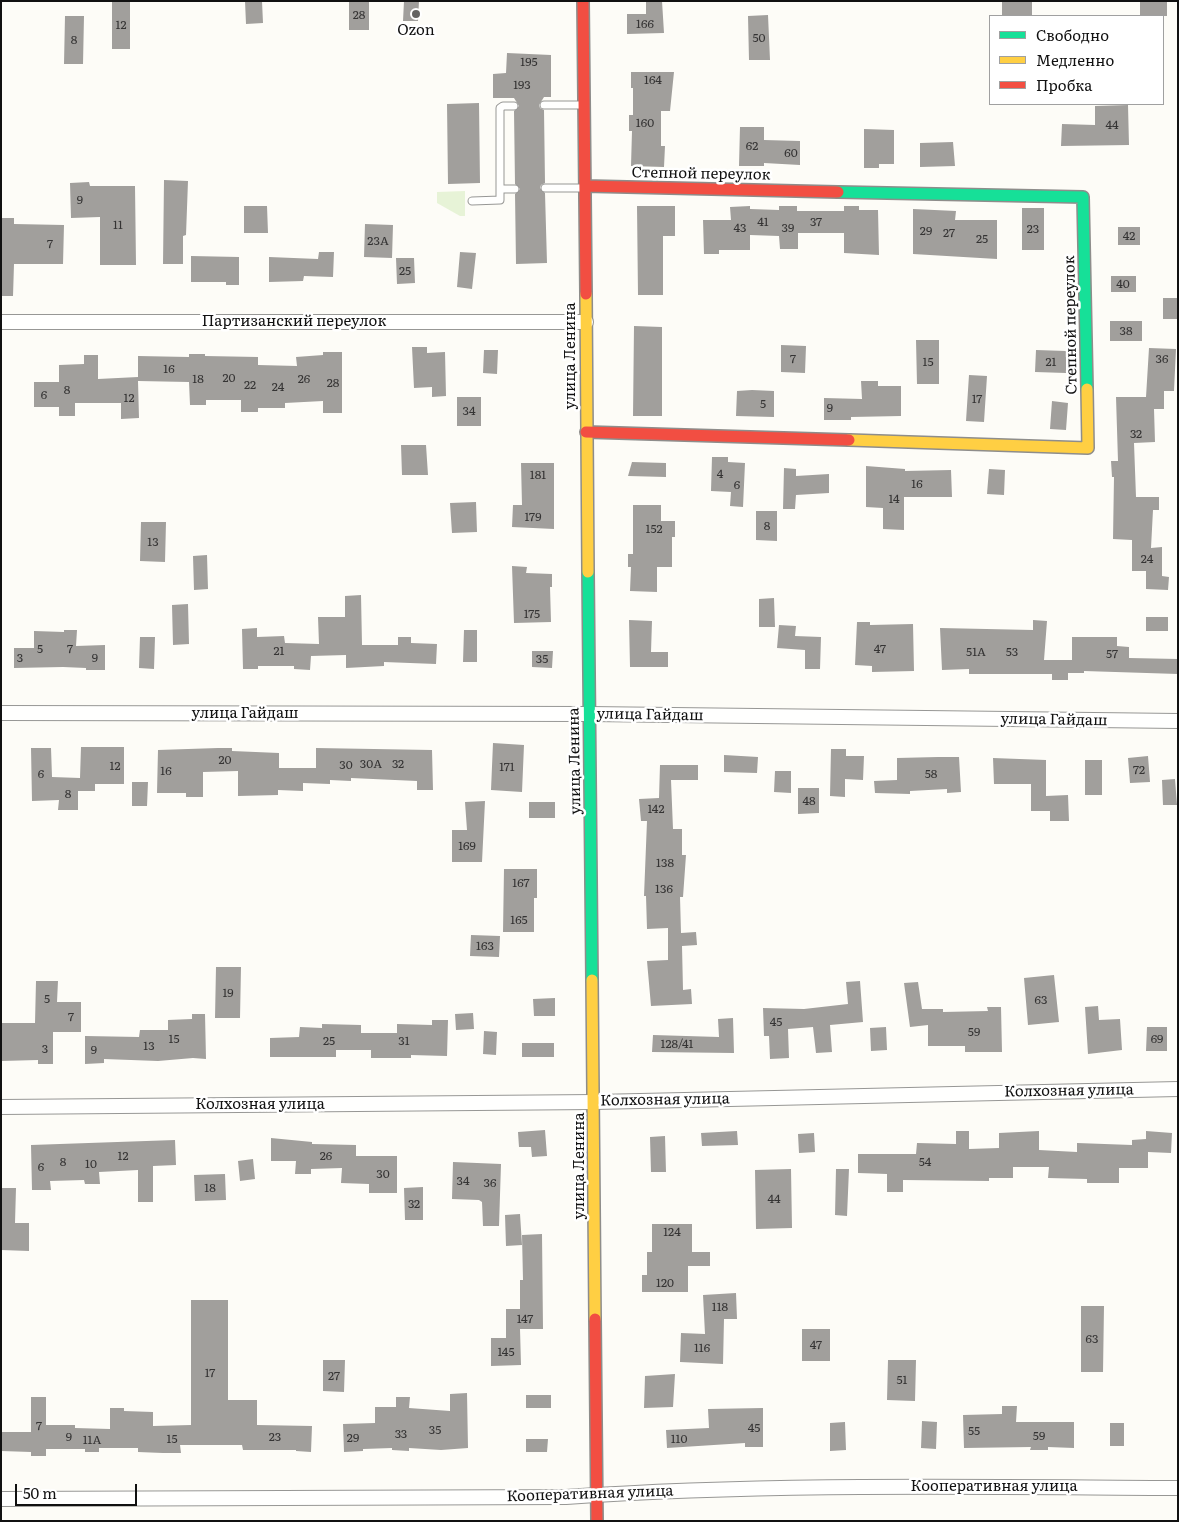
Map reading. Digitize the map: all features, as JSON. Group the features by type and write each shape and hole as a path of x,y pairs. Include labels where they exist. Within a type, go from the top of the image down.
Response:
{"street":[{"name":"улица Ленина","path":"583,1 589,714 595,1102 597,1521"},
{"name":"Степной переулок","path":"584,187 1083,197 1088,448 586,432"},
{"name":"Партизанский переулок","path":"1,322 586,322"},
{"name":"улица Гайдаш","path":"1,713 589,714 1178,721"},
{"name":"Колхозная улица","path":"1,1107 595,1102 1178,1088"},
{"name":"Кооперативная улица","path":"1,1499 566,1497 770,1487 1178,1488"}],"lane":[{"path":"544,105 584,104"},
{"path":"472,201 500,200 500,108 502,106 514,106"},
{"path":"545,188 584,187"},
{"path":"501,189 515,189"}],"green space":[{"path":"465,191 465,216 460,216 437,203 437,192"}],"building":[{"path":"112,1 130,1 130,49 112,49"},
{"path":"245,1 262,1 263,23 246,24"},
{"path":"349,1 369,1 369,30 349,30"},
{"path":"404,1 419,1 418,21 403,21"},
{"path":"646,1 662,1 664,33 627,34 627,14 646,14"},
{"path":"1002,1 1032,1 1032,15 1002,15"},
{"path":"1140,1 1167,1 1167,16 1140,15"},
{"path":"768,15 770,60 749,60 748,16"},
{"path":"65,16 84,16 83,64 64,64"},
{"path":"507,53 551,55 551,97 544,97 539,105 544,110 545,183 540,188 545,193 547,263 516,264 515,194 520,189 515,184 514,111 519,106 514,98 493,98 493,74 506,73"},
{"path":"631,72 674,72 670,111 661,111 661,146 665,146 664,167 631,166 632,131 629,131 629,115 633,115 633,88 631,88"},
{"path":"479,103 480,183 448,184 447,104"},
{"path":"1128,105 1129,145 1061,146 1062,124 1095,125 1095,106"},
{"path":"740,127 764,127 764,140 800,141 800,165 764,163 764,166 739,166"},
{"path":"864,129 894,130 894,164 879,164 879,168 864,168"},
{"path":"953,142 955,166 920,167 920,143"},
{"path":"164,180 188,181 186,235 183,236 183,264 163,264"},
{"path":"89,182 90,186 135,186 136,265 100,265 100,217 71,218 70,183"},
{"path":"244,206 267,206 268,233 244,233"},
{"path":"637,206 675,206 675,236 663,236 663,295 638,295"},
{"path":"750,206 750,209 779,210 779,206 797,206 797,211 844,211 844,206 859,206 859,210 878,210 879,255 844,253 844,233 798,233 798,249 780,249 779,236 750,235 750,250 719,250 719,254 704,254 703,220 731,220 730,207"},
{"path":"1022,208 1044,208 1044,250 1022,250"},
{"path":"913,209 956,211 955,220 997,220 997,259 913,254"},
{"path":"1,218 14,218 14,224 64,225 63,264 14,264 13,296 1,296"},
{"path":"365,224 393,225 392,258 364,257"},
{"path":"1118,227 1140,227 1140,245 1118,245"},
{"path":"319,252 334,252 333,277 304,276 303,281 269,282 269,257 318,259"},
{"path":"460,252 476,253 472,289 457,287"},
{"path":"191,256 239,257 239,285 226,285 226,282 191,282"},
{"path":"396,258 414,258 415,283 397,284"},
{"path":"1111,276 1136,276 1136,292 1111,292"},
{"path":"1163,298 1178,298 1178,319 1163,319"},
{"path":"1110,321 1142,321 1142,341 1110,341"},
{"path":"634,326 662,327 662,416 633,416"},
{"path":"916,340 939,340 939,384 917,384"},
{"path":"781,345 806,346 805,373 781,372"},
{"path":"412,347 427,347 427,353 445,352 446,396 432,397 432,387 414,388"},
{"path":"1149,348 1176,349 1174,391 1164,391 1164,409 1154,409 1155,442 1134,443 1136,497 1159,497 1159,510 1153,510 1151,548 1162,547 1162,576 1169,577 1168,590 1146,589 1146,571 1132,571 1132,540 1113,539 1114,477 1112,477 1111,461 1118,461 1116,397 1146,397"},
{"path":"484,350 498,350 497,374 483,373"},
{"path":"1036,350 1066,351 1066,373 1035,372"},
{"path":"323,352 342,352 342,413 323,413 323,401 285,403 285,408 258,408 258,412 241,412 241,400 206,400 206,405 190,405 189,382 138,381 139,418 121,419 121,403 75,403 75,416 59,416 59,407 34,407 34,382 59,382 59,365 84,364 84,355 98,355 98,379 138,377 138,356 189,357 189,354 205,354 205,356 258,357 258,365 297,366 296,357 323,355"},
{"path":"969,375 987,376 984,422 966,421"},
{"path":"861,381 878,381 878,386 901,386 901,416 851,417 851,420 824,420 824,398 862,399"},
{"path":"737,391 774,391 774,417 736,416"},
{"path":"457,397 481,397 481,426 457,426"},
{"path":"1052,401 1068,403 1066,430 1050,429"},
{"path":"401,445 426,445 428,475 402,475"},
{"path":"712,457 728,457 728,462 745,463 743,507 730,506 731,492 711,491"},
{"path":"632,462 666,463 666,477 628,476"},
{"path":"521,463 554,463 554,529 512,527 513,505 522,505"},
{"path":"866,466 905,469 905,471 951,470 952,497 904,497 904,530 883,529 883,508 866,507"},
{"path":"784,468 796,469 796,476 829,474 829,493 796,495 795,509 783,509"},
{"path":"989,469 1005,470 1004,495 987,494"},
{"path":"476,502 477,532 452,533 450,503"},
{"path":"633,505 661,505 661,521 675,521 675,537 672,537 672,567 657,567 657,592 630,591 631,567 628,567 628,554 633,554"},
{"path":"756,511 777,511 777,541 756,540"},
{"path":"141,522 166,522 165,562 140,561"},
{"path":"207,555 208,589 194,590 193,556"},
{"path":"512,566 527,567 526,573 552,574 552,587 550,587 551,622 514,623"},
{"path":"361,595 362,645 398,645 398,637 411,637 411,643 437,644 436,664 384,662 384,666 346,668 346,655 311,656 310,670 294,669 294,666 258,666 258,669 243,669 242,629 257,628 257,637 284,636 285,643 319,644 318,617 345,617 345,596"},
{"path":"774,598 775,627 759,627 759,599"},
{"path":"188,604 189,644 173,645 172,605"},
{"path":"1146,617 1168,617 1168,631 1146,631"},
{"path":"629,620 652,621 651,652 668,652 668,667 630,667"},
{"path":"1033,620 1047,621 1044,660 1072,660 1072,637 1117,637 1117,646 1129,647 1129,658 1178,659 1178,674 1084,671 1084,673 1068,673 1068,680 1052,680 1052,674 969,674 969,669 942,670 940,628 1033,630"},
{"path":"857,622 870,622 870,625 913,624 914,671 872,672 872,666 855,665"},
{"path":"779,625 796,626 795,636 821,637 820,669 805,669 805,650 777,648"},
{"path":"64,630 77,630 76,646 105,645 105,670 63,667 14,668 14,648 34,648 34,631 64,632"},
{"path":"464,630 477,630 477,662 463,662"},
{"path":"140,637 155,637 154,669 139,668"},
{"path":"532,651 553,651 552,668 532,667"},
{"path":"493,743 524,745 522,792 491,790"},
{"path":"81,747 124,747 124,784 95,784 95,791 78,791 78,810 58,810 59,800 32,801 31,748 51,748 52,777 80,778"},
{"path":"232,748 232,751 279,753 279,768 316,768 316,748 432,750 433,790 417,790 417,781 351,778 351,781 330,780 330,784 303,783 303,791 278,790 278,795 238,796 238,771 203,772 203,797 186,797 186,793 157,793 158,750"},
{"path":"831,749 846,749 846,756 864,756 863,780 845,779 845,797 830,796"},
{"path":"724,755 758,757 757,773 724,772"},
{"path":"1148,756 1150,782 1130,783 1128,758"},
{"path":"959,757 961,792 947,793 947,789 910,791 910,794 875,793 874,781 897,780 897,758"},
{"path":"993,758 1046,760 1046,796 1068,795 1069,821 1050,821 1050,811 1031,811 1031,784 994,784"},
{"path":"1085,760 1102,760 1102,795 1085,795"},
{"path":"660,765 698,765 698,780 671,780 673,829 682,829 682,855 686,855 683,897 680,897 681,933 696,932 697,945 682,946 683,990 691,989 692,1004 651,1006 647,961 668,960 668,928 647,929 646,896 644,896 647,821 641,821 639,799 659,798"},
{"path":"775,771 791,771 791,793 774,792"},
{"path":"1175,779 1177,805 1163,805 1162,780"},
{"path":"132,782 148,782 147,806 132,806"},
{"path":"798,788 819,788 819,813 798,814"},
{"path":"485,801 482,862 452,862 452,830 467,830 465,802"},
{"path":"529,802 555,802 555,818 529,818"},
{"path":"504,869 537,869 537,898 534,898 534,932 503,932"},
{"path":"471,935 500,936 499,957 470,956"},
{"path":"216,967 241,967 240,1018 215,1018"},
{"path":"1054,975 1059,1022 1028,1025 1024,978"},
{"path":"36,981 58,981 57,1002 81,1002 81,1032 53,1032 53,1064 38,1064 38,1060 1,1061 1,1023 35,1023"},
{"path":"860,981 863,1022 830,1025 832,1052 816,1053 813,1027 788,1029 789,1058 770,1059 769,1036 764,1036 763,1008 804,1009 848,1004 846,982"},
{"path":"918,982 922,1009 943,1009 943,1012 988,1011 987,1007 1001,1007 1002,1052 965,1052 965,1046 928,1046 928,1025 910,1027 904,983"},
{"path":"555,998 555,1016 534,1016 533,999"},
{"path":"1098,1006 1099,1020 1120,1019 1122,1050 1088,1054 1085,1007"},
{"path":"473,1013 474,1029 456,1030 455,1014"},
{"path":"192,1014 205,1014 206,1059 193,1058 158,1061 104,1059 104,1063 85,1064 85,1036 139,1037 140,1030 168,1030 168,1020 192,1019"},
{"path":"733,1018 734,1053 652,1052 653,1035 719,1037 718,1019"},
{"path":"432,1020 448,1020 447,1056 411,1055 411,1058 371,1058 371,1050 336,1050 336,1057 270,1057 270,1038 299,1037 300,1027 322,1028 322,1024 361,1025 361,1033 397,1033 397,1024 432,1025"},
{"path":"886,1027 887,1050 871,1051 870,1028"},
{"path":"1147,1027 1167,1027 1167,1051 1146,1051"},
{"path":"484,1031 497,1032 496,1055 483,1054"},
{"path":"522,1043 554,1043 554,1057 522,1057"},
{"path":"545,1130 547,1156 532,1157 531,1147 519,1147 518,1132"},
{"path":"737,1131 738,1145 702,1146 701,1133"},
{"path":"956,1131 969,1131 969,1149 999,1148 999,1133 1039,1131 1039,1150 1077,1152 1077,1143 1132,1145 1132,1140 1146,1139 1146,1131 1172,1133 1171,1153 1148,1152 1148,1168 1119,1168 1119,1183 1087,1183 1087,1179 1048,1178 1049,1167 1013,1167 1013,1178 989,1178 989,1181 903,1180 903,1192 887,1192 887,1174 858,1173 858,1154 916,1154 917,1143 956,1144"},
{"path":"814,1133 815,1152 799,1153 798,1134"},
{"path":"665,1136 666,1172 651,1172 650,1137"},
{"path":"271,1138 312,1142 312,1144 356,1145 356,1156 397,1156 397,1193 369,1193 369,1184 341,1183 342,1168 311,1169 311,1174 295,1174 296,1161 271,1161"},
{"path":"175,1140 176,1165 153,1166 153,1202 138,1202 138,1170 99,1172 100,1184 85,1184 84,1180 50,1181 51,1190 32,1190 31,1145"},
{"path":"253,1159 255,1179 240,1181 238,1161"},
{"path":"453,1162 501,1164 499,1226 483,1226 482,1202 479,1200 452,1199"},
{"path":"791,1169 792,1228 756,1229 755,1170"},
{"path":"836,1169 849,1169 847,1216 835,1215"},
{"path":"225,1174 226,1200 195,1201 194,1175"},
{"path":"423,1187 423,1220 405,1220 404,1188"},
{"path":"1,1188 16,1188 15,1223 29,1223 29,1251 1,1250"},
{"path":"520,1214 522,1245 506,1246 505,1215"},
{"path":"652,1224 692,1224 692,1252 710,1252 710,1266 688,1266 688,1292 642,1292 642,1275 647,1275 647,1252 652,1252"},
{"path":"542,1234 543,1329 520,1329 521,1365 491,1366 491,1338 506,1338 506,1309 520,1309 520,1280 523,1280 522,1235"},
{"path":"736,1293 737,1319 724,1319 723,1364 680,1362 681,1333 705,1334 703,1295"},
{"path":"191,1300 228,1300 228,1400 257,1400 257,1425 312,1426 311,1452 296,1450 243,1450 242,1445 180,1445 181,1453 138,1452 138,1448 99,1448 99,1452 85,1452 85,1449 46,1449 46,1456 31,1456 31,1452 1,1451 2,1432 31,1432 31,1397 46,1397 46,1425 75,1425 75,1428 110,1429 110,1408 124,1408 124,1411 153,1412 153,1426 191,1425"},
{"path":"1081,1306 1104,1306 1103,1372 1081,1372"},
{"path":"802,1329 830,1329 830,1361 802,1361"},
{"path":"323,1360 345,1360 344,1392 323,1391"},
{"path":"888,1360 916,1360 915,1401 887,1400"},
{"path":"675,1374 673,1407 644,1408 645,1376"},
{"path":"467,1393 468,1448 441,1450 409,1448 409,1451 392,1450 392,1448 344,1452 343,1424 375,1423 375,1407 396,1407 396,1397 410,1397 409,1408 450,1411 450,1394"},
{"path":"526,1395 551,1395 551,1408 526,1408"},
{"path":"1002,1406 1017,1406 1016,1422 1074,1422 1074,1448 1048,1447 1048,1450 1030,1450 1031,1447 964,1448 963,1415 1002,1414"},
{"path":"763,1408 763,1447 745,1447 745,1443 667,1448 666,1430 709,1428 708,1409"},
{"path":"922,1421 937,1422 936,1449 921,1448"},
{"path":"845,1422 846,1450 830,1451 830,1423"},
{"path":"1110,1423 1124,1423 1124,1446 1110,1446"},
{"path":"526,1439 548,1439 547,1452 526,1452"}],"traffic: fast":[{"path":"838,192 1083,197 1087,389"},
{"path":"588,572 592,980"}],"traffic: slow":[{"path":"586,294 588,572"},
{"path":"849,440 1088,448 1087,389"},
{"path":"592,980 595,1319"}],"traffic: jam":[{"path":"583,1 586,294"},
{"path":"585,186 838,192"},
{"path":"586,432 849,440"},
{"path":"595,1319 597,1521"}],"place":[{"name":"Ozon","path":"416,14"}]}
